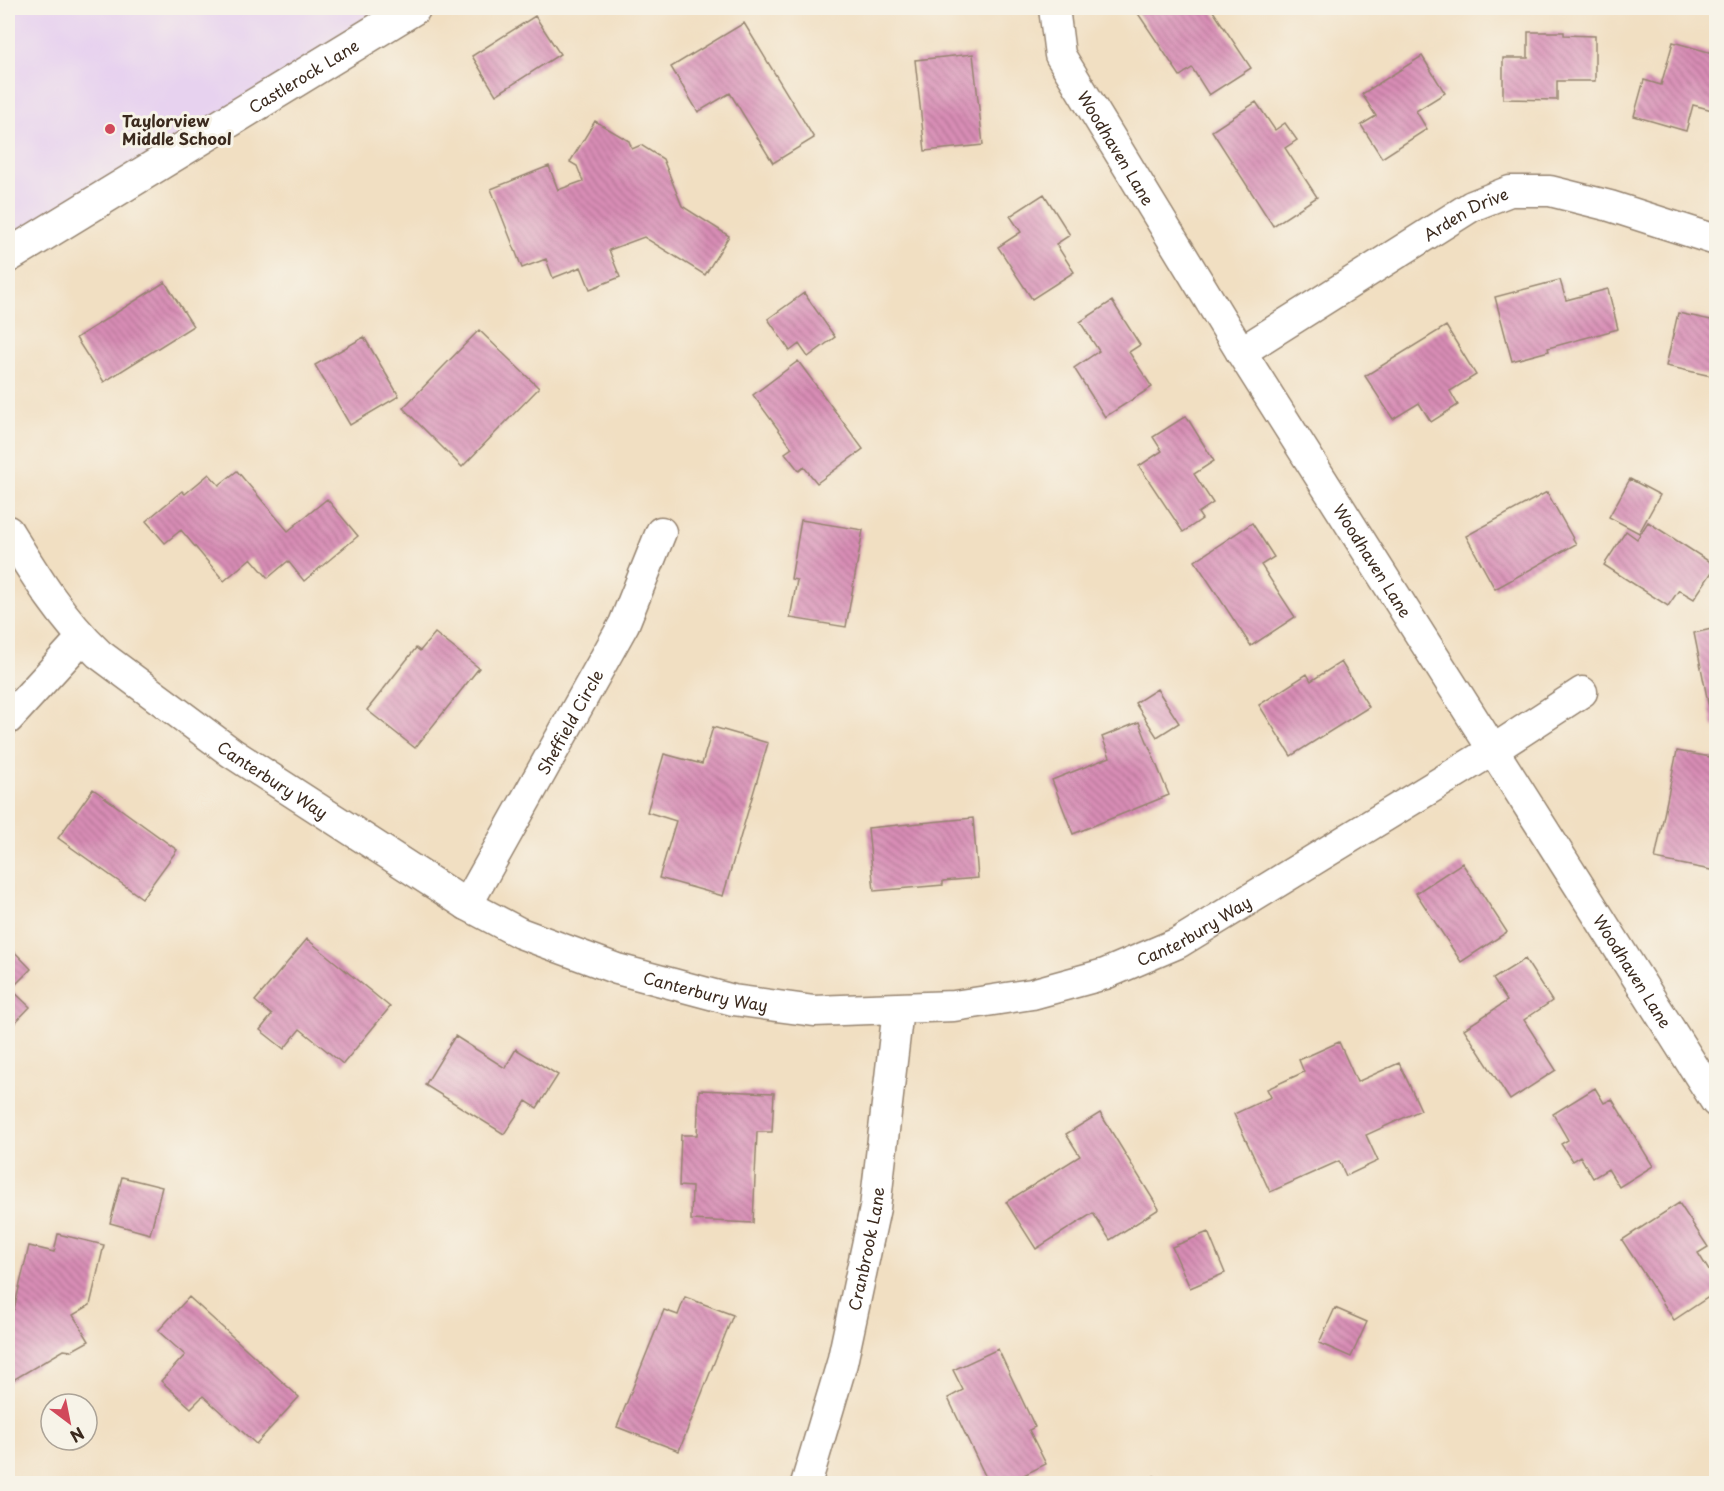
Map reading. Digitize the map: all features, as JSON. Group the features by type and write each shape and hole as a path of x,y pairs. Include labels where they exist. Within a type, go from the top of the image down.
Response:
{"street":[{"name":"Castlerock Lane","path":"8,256 414,8"},
{"name":"Woodhaven Lane","path":"1054,8 1059,55 1241,352 1716,1102"},
{"name":"Arden Drive","path":"1241,352 1472,206 1510,190 1550,191 1610,206 1716,240"},
{"name":"Canterbury Way","path":"8,531 53,603 82,638 99,654 232,753 467,905 520,933 617,969 733,1000 814,1011 898,1010 954,1006 1032,994 1105,974 1178,943 1582,693"},
{"name":"Sheffield Circle","path":"467,905 624,624 661,532"},
{"path":"8,719 82,638"},
{"name":"Cranbrook Lane","path":"806,1484 842,1363 875,1208 898,1010"}],"shaded area":[{"name":"Taylorview Middle School","path":"8,8 414,8 8,256"}],"building":[{"path":"1144,8 1211,8 1251,68 1209,95 1192,68 1180,76 1137,12"},
{"path":"535,16 560,54 496,95 472,56"},
{"path":"744,23 814,138 773,163 730,93 698,112 671,67"},
{"path":"1528,32 1564,32 1564,35 1595,36 1595,81 1557,81 1557,100 1503,99 1503,58 1528,58"},
{"path":"1673,42 1716,54 1716,111 1693,105 1686,131 1634,116 1644,80 1661,85"},
{"path":"973,54 983,145 925,151 915,60"},
{"path":"1422,56 1445,93 1416,111 1427,129 1382,158 1361,125 1376,116 1362,94"},
{"path":"1256,102 1275,130 1285,123 1297,140 1285,148 1317,197 1273,226 1212,131"},
{"path":"595,121 629,141 632,149 641,145 663,159 682,206 729,236 705,275 644,237 609,250 620,277 590,289 581,267 553,278 546,259 522,268 491,189 549,166 558,190 583,181 577,166 570,162"},
{"path":"1044,194 1070,235 1056,244 1074,272 1032,299 998,247 1021,232 1010,216"},
{"path":"1560,280 1566,300 1608,289 1618,329 1548,348 1549,351 1512,361 1495,297"},
{"path":"165,282 193,326 104,382 76,338"},
{"path":"804,293 835,337 808,357 799,344 790,351 768,319"},
{"path":"1112,301 1140,345 1129,352 1152,387 1105,417 1074,368 1099,351 1080,322"},
{"path":"1678,313 1716,321 1716,377 1666,366"},
{"path":"1446,326 1476,375 1450,391 1458,405 1431,422 1419,403 1393,419 1365,376"},
{"path":"479,330 539,388 462,467 403,408"},
{"path":"364,337 399,396 350,425 315,365"},
{"path":"798,361 863,449 817,483 804,467 799,471 785,453 792,448 753,395"},
{"path":"1186,416 1214,461 1194,474 1213,503 1198,513 1202,519 1183,532 1139,466 1162,451 1153,437"},
{"path":"237,471 288,531 327,499 358,536 304,581 288,561 268,578 251,558 224,581 181,530 165,543 146,521 182,491 185,494 209,474 219,485"},
{"path":"1630,479 1660,495 1639,533 1609,517"},
{"path":"1547,492 1576,544 1495,589 1466,536"},
{"path":"801,520 863,530 846,627 790,618 797,580 791,579"},
{"path":"1648,522 1716,566 1694,599 1679,590 1668,606 1604,565 1626,531 1637,539"},
{"path":"1252,523 1274,557 1261,565 1295,617 1251,646 1195,561"},
{"path":"1716,628 1716,727 1713,727 1694,633"},
{"path":"435,633 479,668 415,748 367,710 416,648 420,651"},
{"path":"1341,662 1369,707 1291,756 1259,705 1307,674 1311,681"},
{"path":"1157,689 1179,723 1157,737 1135,703"},
{"path":"1139,722 1169,795 1073,834 1052,780 1110,757 1102,737"},
{"path":"713,727 768,743 723,896 659,878 676,821 647,812 664,754 702,764"},
{"path":"1677,751 1716,758 1716,871 1655,859"},
{"path":"93,789 177,850 142,898 58,838"},
{"path":"973,818 978,878 943,881 943,885 874,891 868,828"},
{"path":"1462,863 1507,932 1461,962 1416,893"},
{"path":"307,939 390,1007 343,1064 300,1029 284,1049 260,1030 272,1015 255,1001"},
{"path":"8,945 31,969 11,989 30,1007 8,1030"},
{"path":"1525,959 1552,1001 1524,1020 1556,1070 1510,1100 1464,1029 1507,1001 1493,979"},
{"path":"455,1036 505,1068 516,1049 558,1075 537,1108 526,1101 504,1134 425,1085"},
{"path":"1339,1042 1357,1082 1399,1063 1421,1110 1366,1135 1378,1161 1346,1176 1339,1161 1270,1192 1234,1114 1271,1097 1267,1089 1304,1072 1299,1060"},
{"path":"1595,1088 1604,1103 1612,1099 1653,1166 1619,1187 1608,1169 1593,1178 1580,1156 1572,1161 1561,1144 1568,1140 1553,1114"},
{"path":"699,1090 774,1093 772,1132 757,1132 753,1223 691,1220 692,1187 679,1186 681,1135 697,1135"},
{"path":"1100,1113 1159,1209 1110,1240 1093,1213 1036,1249 1006,1202 1080,1156 1066,1134"},
{"path":"122,1177 162,1187 150,1234 110,1223"},
{"path":"1679,1203 1708,1247 1698,1253 1716,1282 1716,1292 1674,1320 1622,1240"},
{"path":"1208,1232 1225,1273 1190,1288 1172,1247"},
{"path":"58,1234 104,1245 90,1305 73,1315 89,1341 71,1351 64,1350 8,1383 8,1314 14,1309 29,1246 54,1252"},
{"path":"189,1297 299,1397 256,1444 203,1396 191,1408 161,1381 185,1355 158,1331"},
{"path":"685,1297 733,1315 679,1451 617,1427 664,1310 678,1315"},
{"path":"1335,1308 1367,1322 1351,1357 1319,1343"},
{"path":"998,1349 1035,1427 1029,1430 1046,1464 1006,1484 989,1484 948,1398 963,1390 953,1370"},
{"path":"1154,1476 1171,1484 1150,1484"}],"place":[{"name":"Taylorview Middle School","path":"110,129"}]}
